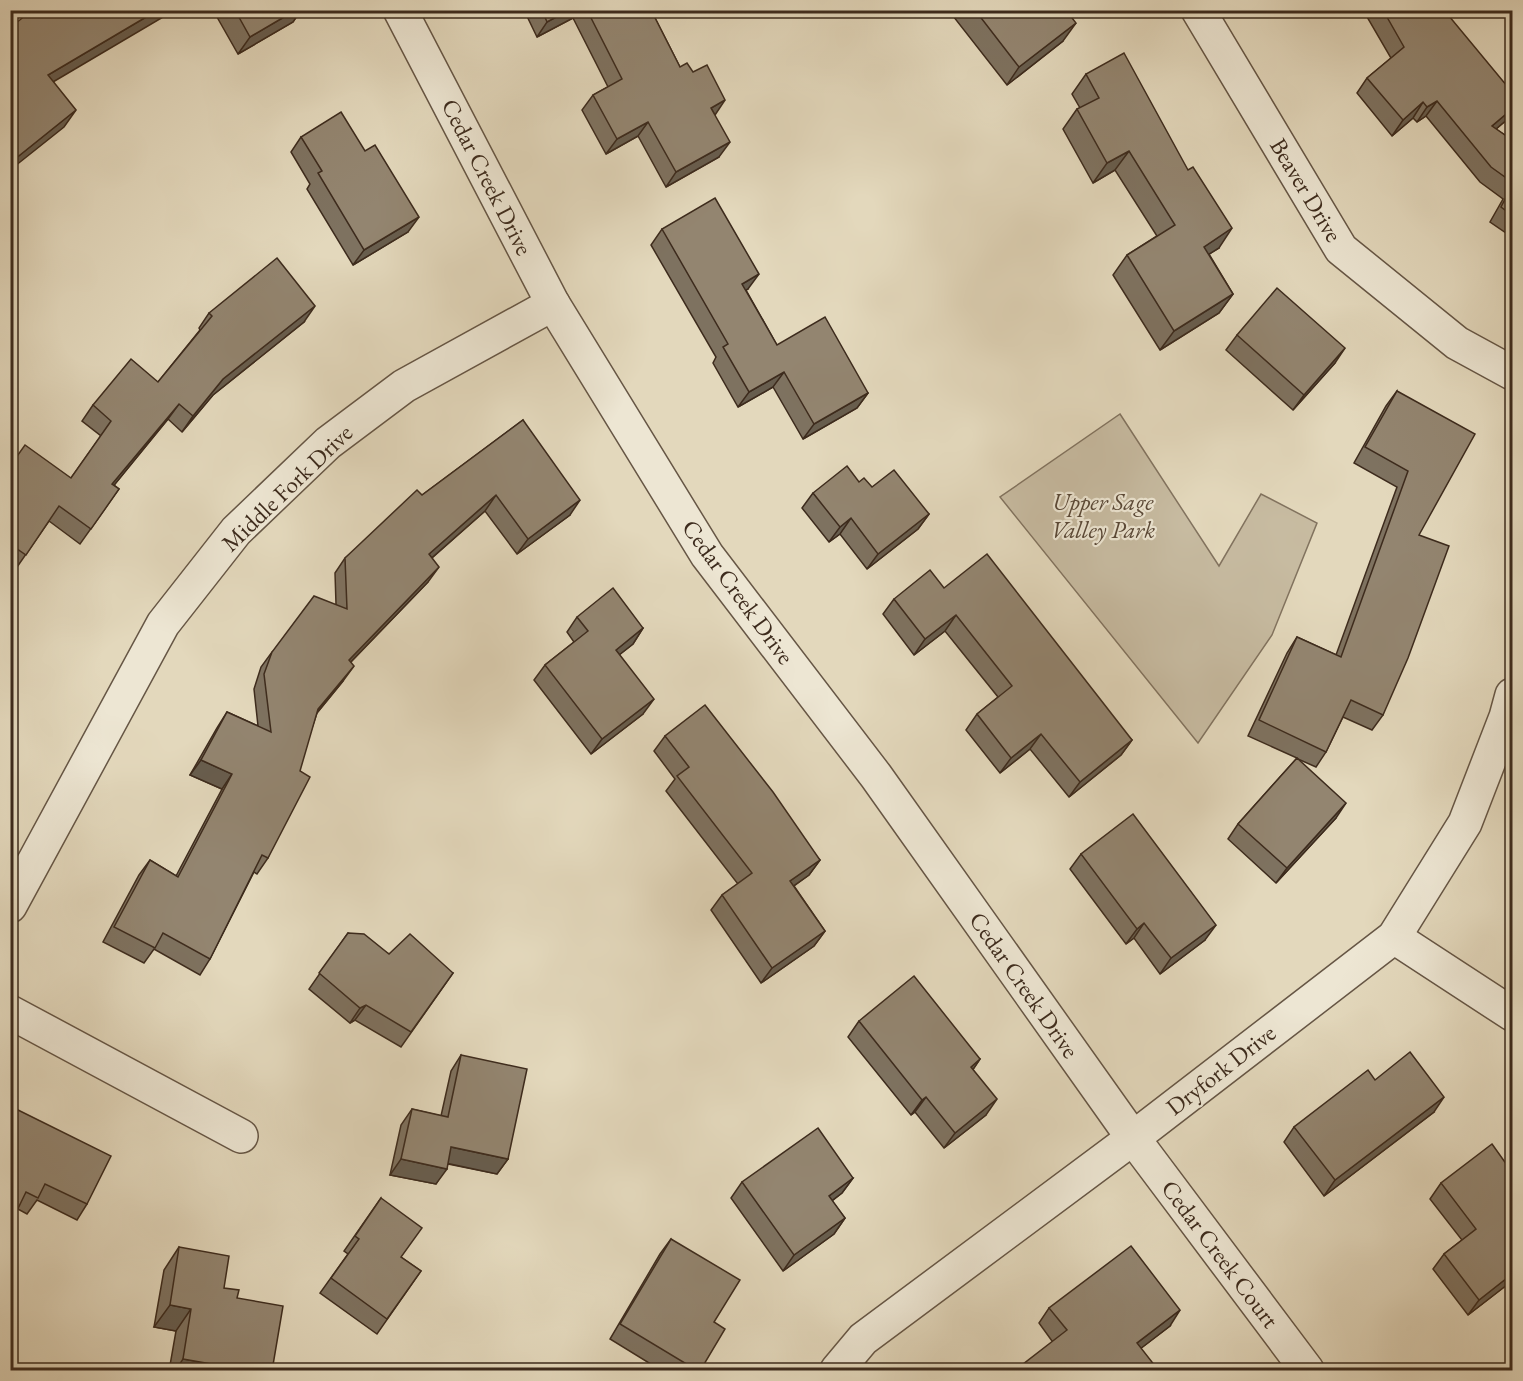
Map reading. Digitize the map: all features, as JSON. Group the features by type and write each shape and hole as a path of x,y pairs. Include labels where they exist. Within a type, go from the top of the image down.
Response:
{"street":[{"name":"Cedar Creek Drive","path":"400,10 553,304 707,555 876,776 1133,1138"},
{"name":"Beaver Drive","path":"1198,10 1341,249 1457,343 1512,373"},
{"name":"Middle Fork Drive","path":"10,906 163,624 236,531 328,443 404,386 553,304"},
{"name":"Dryfork Drive","path":"837,1371 864,1339 1133,1138 1394,937 1465,823 1506,717 1512,695"},
{"path":"1394,937 1512,1014"},
{"path":"10,1012 241,1136"},
{"name":"Cedar Creek Court","path":"1133,1138 1307,1371"}],"green space":[{"name":"Upper Sage Valley Park","path":"1120,414 1219,566 1261,494 1317,523 1272,635 1198,743 1000,497"}],"building":[{"path":"32,10 158,10 48,75 76,110 10,163 10,28"},
{"path":"235,10 296,10 250,37"},
{"path":"542,10 569,10 547,22"},
{"path":"587,10 651,10 680,67 687,63 693,72 707,65 725,100 711,108 730,142 676,172 648,122 617,139 593,95 622,79"},
{"path":"975,10 1066,10 1076,23 1019,67"},
{"path":"1383,10 1444,10 1512,92 1512,109 1492,126 1512,140 1512,182 1491,167 1437,101 1427,107 1423,102 1403,120 1367,78 1404,47"},
{"path":"1124,53 1188,170 1193,167 1232,228 1204,247 1233,294 1174,331 1127,255 1175,225 1129,151 1107,163 1077,109 1099,98 1086,74"},
{"path":"341,112 365,151 375,145 419,217 364,250 318,173 322,171 301,137"},
{"path":"1512,186 1512,215 1501,207"},
{"path":"715,198 759,274 742,284 777,345 825,317 868,393 814,424 784,372 749,392 723,347 728,344 662,229"},
{"path":"277,258 315,306 223,379 193,416 179,404 112,484 119,489 91,529 59,506 26,555 10,544 10,466 25,445 71,478 111,421 93,405 131,359 158,382 212,316 209,313"},
{"path":"1277,288 1345,348 1304,395 1237,335"},
{"path":"1397,391 1475,434 1419,535 1449,546 1408,658 1383,715 1351,700 1326,752 1259,720 1297,637 1341,657 1408,471 1365,447"},
{"path":"523,420 580,500 528,539 496,495 429,554 439,567 349,660 354,666 318,709 300,771 310,777 268,858 262,855 210,959 163,933 155,948 114,927 150,860 178,877 232,774 201,760 227,712 271,732 264,674 272,652 314,596 347,609 345,558 417,490 422,495"},
{"path":"847,466 859,482 864,478 872,487 894,470 929,514 878,554 851,518 840,527 813,493"},
{"path":"987,554 1132,740 1080,782 1041,734 1011,758 977,714 1012,686 956,615 925,639 894,599 930,570 944,588"},
{"path":"613,588 643,628 616,650 654,699 602,739 545,665 588,631 577,617"},
{"path":"705,705 773,792 820,860 790,881 825,931 772,968 722,895 752,873 677,776 689,767 665,736"},
{"path":"1297,758 1346,803 1287,868 1238,824"},
{"path":"1133,814 1216,925 1171,958 1144,923 1137,929 1081,854"},
{"path":"348,933 364,934 389,954 410,934 453,973 411,1032 366,1005 360,1008 319,973"},
{"path":"914,976 980,1059 971,1067 997,1099 955,1133 926,1097 922,1100 859,1021"},
{"path":"1410,1052 1444,1097 1335,1180 1294,1127 1368,1070 1375,1080"},
{"path":"461,1055 527,1069 508,1159 451,1147 447,1169 401,1159 412,1109 448,1117"},
{"path":"16,1109 111,1156 87,1204 45,1184 38,1198 26,1192 10,1225 10,1121"},
{"path":"818,1128 853,1178 829,1196 845,1218 794,1255 742,1182"},
{"path":"1492,1144 1512,1172 1512,1274 1479,1300 1444,1254 1476,1229 1441,1183"},
{"path":"381,1198 422,1228 401,1257 421,1271 387,1319 331,1278 359,1239 355,1236"},
{"path":"671,1239 740,1280 714,1322 725,1329 700,1371 620,1324"},
{"path":"1131,1246 1180,1310 1137,1343 1159,1371 1014,1371 1067,1330 1049,1308"},
{"path":"179,1247 229,1256 224,1288 239,1290 237,1298 283,1306 272,1371 251,1371 183,1359 191,1309 170,1305"}]}
